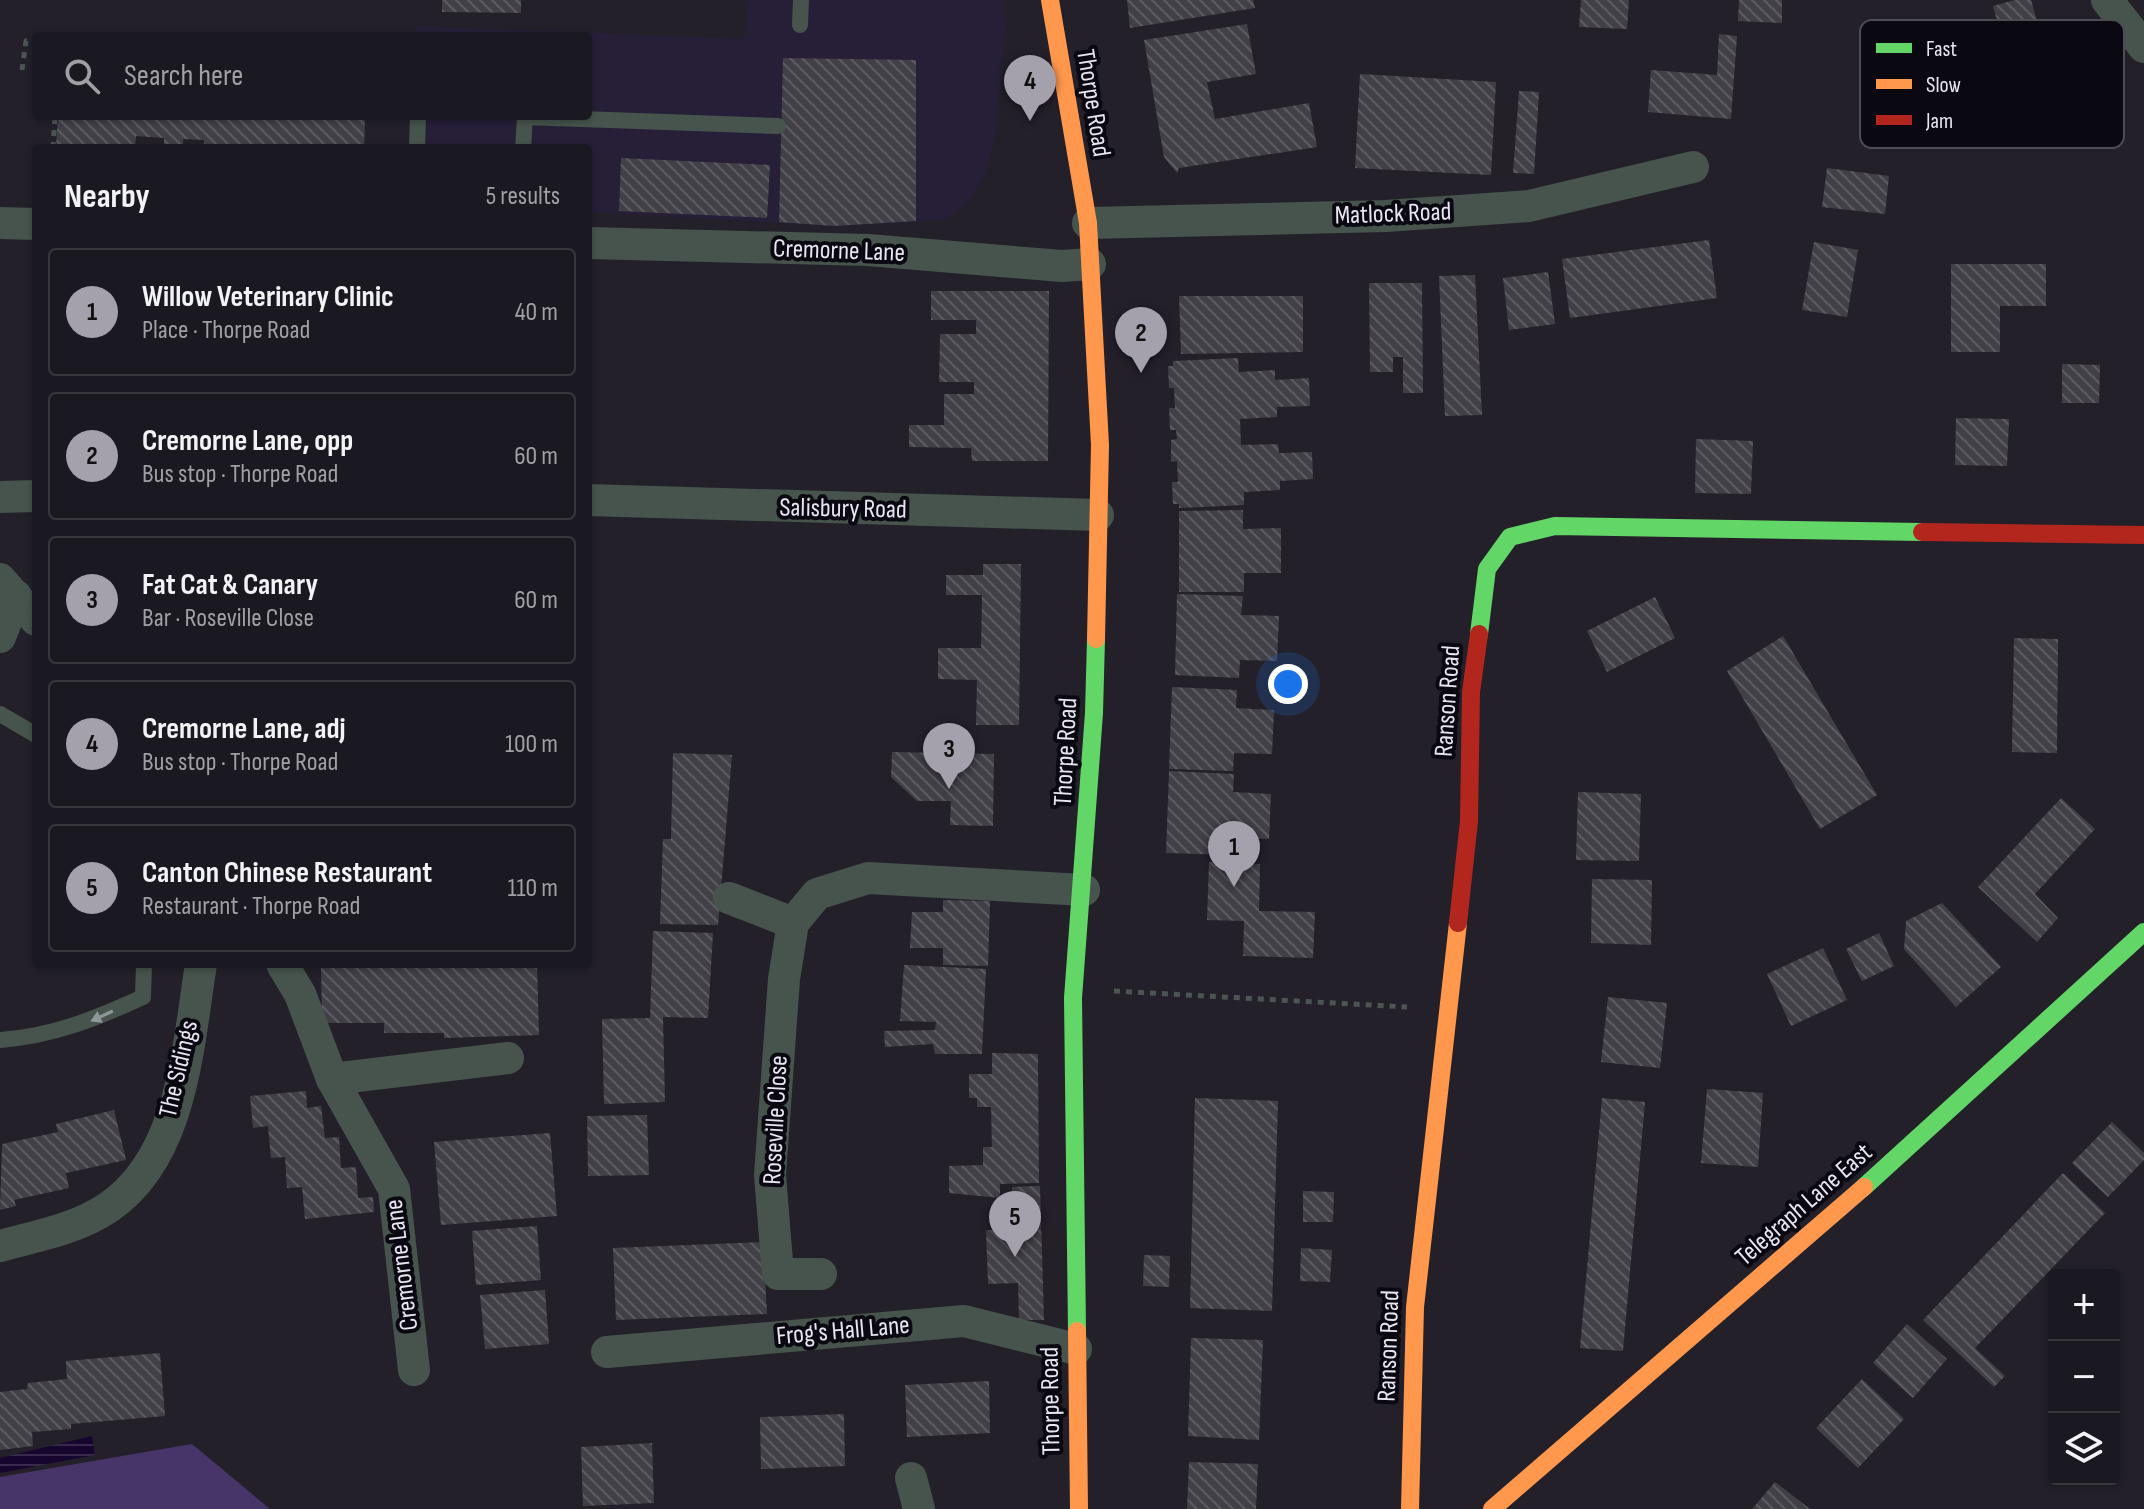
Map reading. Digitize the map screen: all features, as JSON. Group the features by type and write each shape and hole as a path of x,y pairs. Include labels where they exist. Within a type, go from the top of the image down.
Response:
{"street":[{"name":"Thorpe Road","path":"1050,0 1088,223 1100,445 1094,713 1084,890 1073,998 1079,1509"},
{"path":"2107,0 2121,20"},
{"path":"2124,24 2144,47"},
{"name":"Matlock Road","path":"1088,223 1386,216 1529,206 1693,167"},
{"path":"0,223 32,224"},
{"name":"Cremorne Lane","path":"592,243 868,250 1062,266 1090,264"},
{"path":"0,497 32,496"},
{"name":"Salisbury Road","path":"592,500 1098,515"},
{"name":"Ranson Road","path":"1410,1509 1415,1307 1469,821 1473,677 1487,569 1510,537 1555,526 2144,535"},
{"path":"0,637 17,598"},
{"path":"729,898 793,923 817,894 868,878 1084,890"},
{"name":"Roseville Close","path":"793,923 784,979 770,1175 778,1274 821,1274"},
{"name":"Telegraph Lane East","path":"1492,1509 1894,1161 2144,932"},
{"name":"Cremorne Lane","path":"284,968 300,994 332,1079 394,1189 414,1370"},
{"name":"The Sidings","path":"0,1246 66,1229 109,1208 147,1172 174,1110 200,975"},
{"path":"332,1079 508,1058"},
{"name":"Frog's Hall Lane","path":"607,1352 964,1321 1076,1349"},
{"path":"911,1478 919,1509"}],"lane":[{"path":"800,25 801,0"},
{"path":"592,119 778,126"},
{"path":"417,144 418,120"},
{"path":"523,144 525,120"},
{"path":"0,714 32,733"},
{"path":"0,1040 53,1033 89,1022 143,997 144,968"}],"path":[{"path":"22,70 26,41 32,42"},
{"path":"53,144 55,120"},
{"path":"1103,991 1448,1010"}],"shaded area":[{"path":"747,0 1003,0 1006,25 994,141 985,176 967,204 944,220 834,226 592,212 592,144 410,144 411,120 592,120 592,33 744,39"},
{"path":"415,26 567,32 415,32"},
{"path":"92,1436 95,1455 0,1473 0,1458"},
{"path":"192,1444 270,1509 0,1509 0,1477"}],"building":[{"path":"442,0 521,0 521,13 442,12"},
{"path":"1127,0 1253,0 1255,8 1130,28"},
{"path":"1581,0 1629,0 1627,29 1579,27"},
{"path":"1739,0 1782,0 1782,23 1738,21"},
{"path":"2015,0 2031,0 2037,20 1997,20 1993,6"},
{"path":"1247,24 1256,74 1207,82 1215,119 1309,103 1317,147 1179,168 1177,173 1164,157 1144,40"},
{"path":"1719,34 1737,36 1731,119 1648,112 1651,70 1717,75"},
{"path":"783,58 916,60 916,221 834,226 779,222"},
{"path":"1360,74 1496,82 1491,175 1355,168"},
{"path":"1519,91 1539,92 1534,174 1513,173"},
{"path":"58,120 365,120 364,144 204,144 204,140 183,139 183,144 164,144 164,138 136,136 135,144 56,144"},
{"path":"621,158 770,165 767,218 619,211"},
{"path":"1827,168 1889,176 1885,214 1822,207"},
{"path":"1709,240 1717,298 1570,318 1562,259"},
{"path":"1814,242 1858,250 1847,317 1802,310"},
{"path":"1951,264 2046,264 2046,306 2000,306 2000,352 1951,352"},
{"path":"1548,272 1555,324 1509,330 1503,278"},
{"path":"1475,275 1482,415 1445,416 1439,276"},
{"path":"1369,283 1422,283 1423,393 1403,393 1403,357 1393,357 1393,372 1370,372"},
{"path":"931,291 1049,291 1048,461 972,461 971,448 909,447 909,425 944,425 944,394 974,394 974,382 939,382 940,334 976,334 976,320 931,320"},
{"path":"1179,296 1303,296 1303,352 1181,354"},
{"path":"1238,358 1239,372 1275,370 1275,380 1309,378 1310,406 1277,407 1277,417 1240,419 1241,445 1278,444 1279,453 1312,452 1313,479 1280,481 1280,490 1244,492 1244,505 1179,508 1179,504 1173,504 1172,482 1178,482 1177,461 1171,462 1171,440 1177,439 1176,430 1170,430 1169,408 1175,408 1174,388 1169,388 1168,366 1173,366 1173,361"},
{"path":"2062,364 2100,365 2099,403 2062,403"},
{"path":"1956,418 2009,419 2007,466 1955,465"},
{"path":"1696,439 1753,441 1751,494 1695,493"},
{"path":"1243,510 1243,529 1281,528 1281,573 1244,573 1244,592 1179,592 1179,511"},
{"path":"983,564 1021,564 1019,725 976,725 977,680 938,679 938,648 981,648 982,595 946,595 946,575 983,575"},
{"path":"1177,594 1243,596 1241,615 1279,616 1277,661 1240,660 1239,678 1175,675"},
{"path":"1655,597 1675,638 1607,672 1587,631"},
{"path":"1783,636 1877,795 1820,829 1727,671"},
{"path":"2014,638 2058,639 2057,753 2012,752"},
{"path":"1172,687 1237,690 1236,708 1274,710 1272,754 1234,753 1233,771 1169,769"},
{"path":"892,752 994,754 993,826 950,825 951,801 917,801 891,777"},
{"path":"673,753 732,755 718,925 660,924 663,839 671,839"},
{"path":"1169,771 1234,774 1233,792 1271,794 1269,839 1231,837 1230,855 1166,853"},
{"path":"1578,792 1641,794 1639,861 1576,860"},
{"path":"2061,798 2095,829 2035,894 2058,918 2037,942 1978,887"},
{"path":"1209,862 1260,864 1259,911 1315,912 1313,958 1243,956 1244,921 1207,920"},
{"path":"1592,879 1652,880 1651,945 1591,943"},
{"path":"943,900 990,901 988,966 943,965 943,948 910,948 912,912 943,912"},
{"path":"1942,903 2001,967 1956,1007 1904,949 1906,921"},
{"path":"653,931 713,933 708,1018 663,1017 665,1102 604,1104 602,1019 650,1018"},
{"path":"1879,933 1894,966 1862,981 1846,949"},
{"path":"1823,948 1847,1000 1791,1026 1767,974"},
{"path":"904,965 986,969 982,1054 935,1054 933,1044 885,1047 884,1031 935,1030 936,1022 900,1021"},
{"path":"321,968 537,968 539,1035 444,1038 444,1033 384,1033 384,1023 322,1023"},
{"path":"1608,997 1667,1003 1660,1068 1601,1062"},
{"path":"992,1053 1038,1054 1039,1183 1000,1184 1000,1198 949,1193 949,1166 983,1165 983,1147 992,1147 991,1107 977,1107 977,1098 969,1098 969,1074 992,1074"},
{"path":"1707,1089 1763,1093 1758,1167 1701,1163"},
{"path":"306,1091 307,1108 321,1106 325,1138 339,1137 341,1168 356,1167 358,1198 373,1197 374,1212 305,1219 302,1187 287,1188 285,1157 271,1158 268,1126 253,1128 250,1096"},
{"path":"1195,1098 1278,1101 1272,1311 1190,1308"},
{"path":"1602,1098 1645,1102 1623,1351 1580,1348"},
{"path":"114,1110 126,1160 66,1173 69,1188 14,1200 16,1206 0,1210 2,1144 58,1132 56,1124"},
{"path":"647,1115 649,1175 588,1176 587,1116"},
{"path":"2112,1122 2144,1153 2144,1160 2108,1197 2072,1163"},
{"path":"550,1133 557,1216 441,1225 434,1142"},
{"path":"2063,1173 2105,1213 1975,1348 2005,1376 1994,1387 1923,1320"},
{"path":"1040,1186 1044,1320 1019,1320 1018,1283 988,1284 986,1230 1013,1230 1012,1187"},
{"path":"1303,1191 1334,1192 1333,1222 1303,1222"},
{"path":"537,1226 541,1280 476,1285 472,1231"},
{"path":"763,1242 767,1314 616,1320 613,1248"},
{"path":"1301,1248 1332,1250 1330,1282 1300,1281"},
{"path":"1144,1255 1170,1256 1169,1287 1143,1286"},
{"path":"545,1290 549,1344 485,1349 480,1295"},
{"path":"1907,1324 1947,1359 1913,1398 1873,1363"},
{"path":"1191,1338 1263,1340 1259,1440 1188,1436"},
{"path":"160,1353 165,1416 71,1424 71,1429 32,1432 33,1446 0,1450 0,1392 27,1389 28,1383 67,1379 66,1361"},
{"path":"1862,1379 1904,1419 1858,1468 1816,1428"},
{"path":"989,1381 990,1433 907,1437 905,1385"},
{"path":"844,1414 845,1466 761,1469 760,1417"},
{"path":"652,1443 654,1503 583,1506 581,1447"},
{"path":"1189,1462 1258,1464 1256,1509 1187,1509"},
{"path":"1775,1482 1810,1509 1752,1509"}],"traffic: fast":[{"path":"1479,634 1487,569 1510,537 1555,526 1922,532"},
{"path":"1077,1331 1073,998 1094,713 1096,639"},
{"path":"1864,1187 2144,932"}],"traffic: slow":[{"path":"1050,0 1088,223 1100,445 1096,639"},
{"path":"1410,1509 1415,1307 1458,923"},
{"path":"1492,1509 1864,1187"},
{"path":"1077,1331 1079,1509"}],"traffic: jam":[{"path":"1922,532 2144,535"},
{"path":"1458,923 1469,821 1471,692 1479,634"}],"place":[{"name":"Cremorne Lane, adj","path":"1030,121"},
{"name":"Cremorne Lane, opp","path":"1141,373"},
{"name":"Fat Cat & Canary","path":"949,789"},
{"name":"Willow Veterinary Clinic","path":"1234,887"},
{"name":"Canton Chinese Restaurant","path":"1015,1257"}]}
